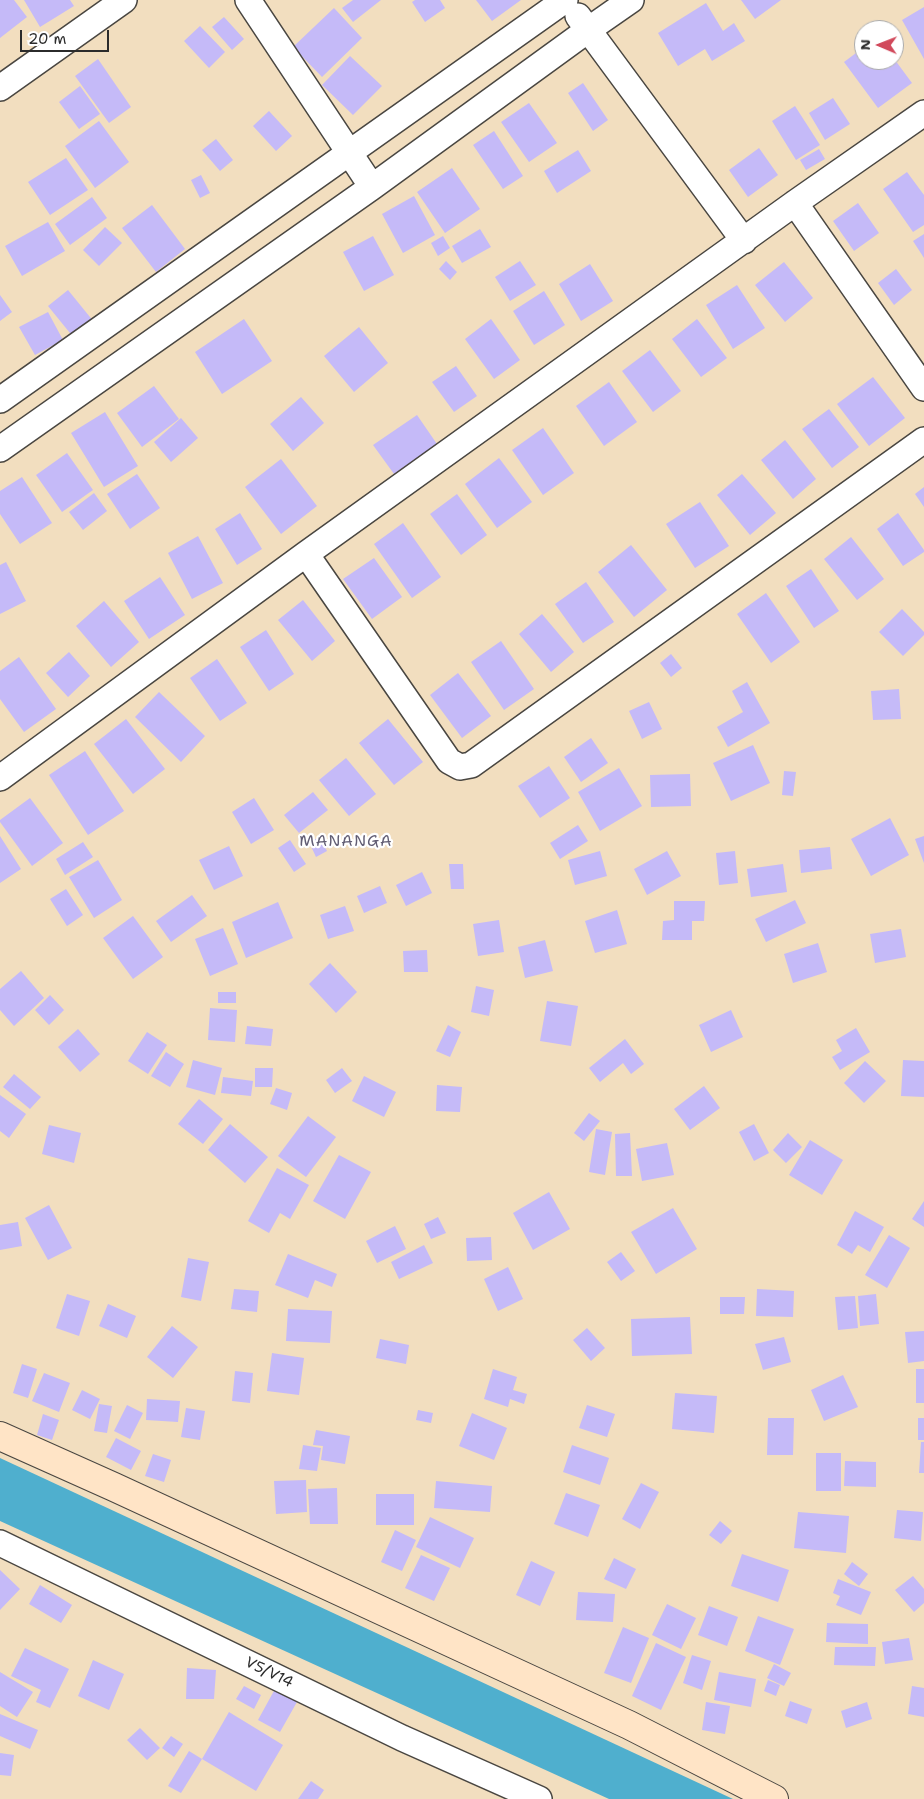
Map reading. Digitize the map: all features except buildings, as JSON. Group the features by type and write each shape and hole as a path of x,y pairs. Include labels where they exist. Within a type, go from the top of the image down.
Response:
{"street":[{"path":"0,88 124,0"},
{"path":"248,0 372,187"},
{"path":"0,400 566,0 744,241"},
{"path":"0,449 372,187 631,0"},
{"path":"0,778 306,554 795,203 924,113"},
{"path":"795,203 924,388"},
{"path":"306,554 449,761 460,768 472,765 924,440"},
{"path":"0,1436 114,1486 630,1725 774,1799"},
{"name":"V5/V14","path":"0,1543 402,1738 539,1799"}],"water":[{"path":"0,1458 733,1799 609,1799 0,1521"}],"district":[{"name":"MANANGA","path":"346,842"}]}
